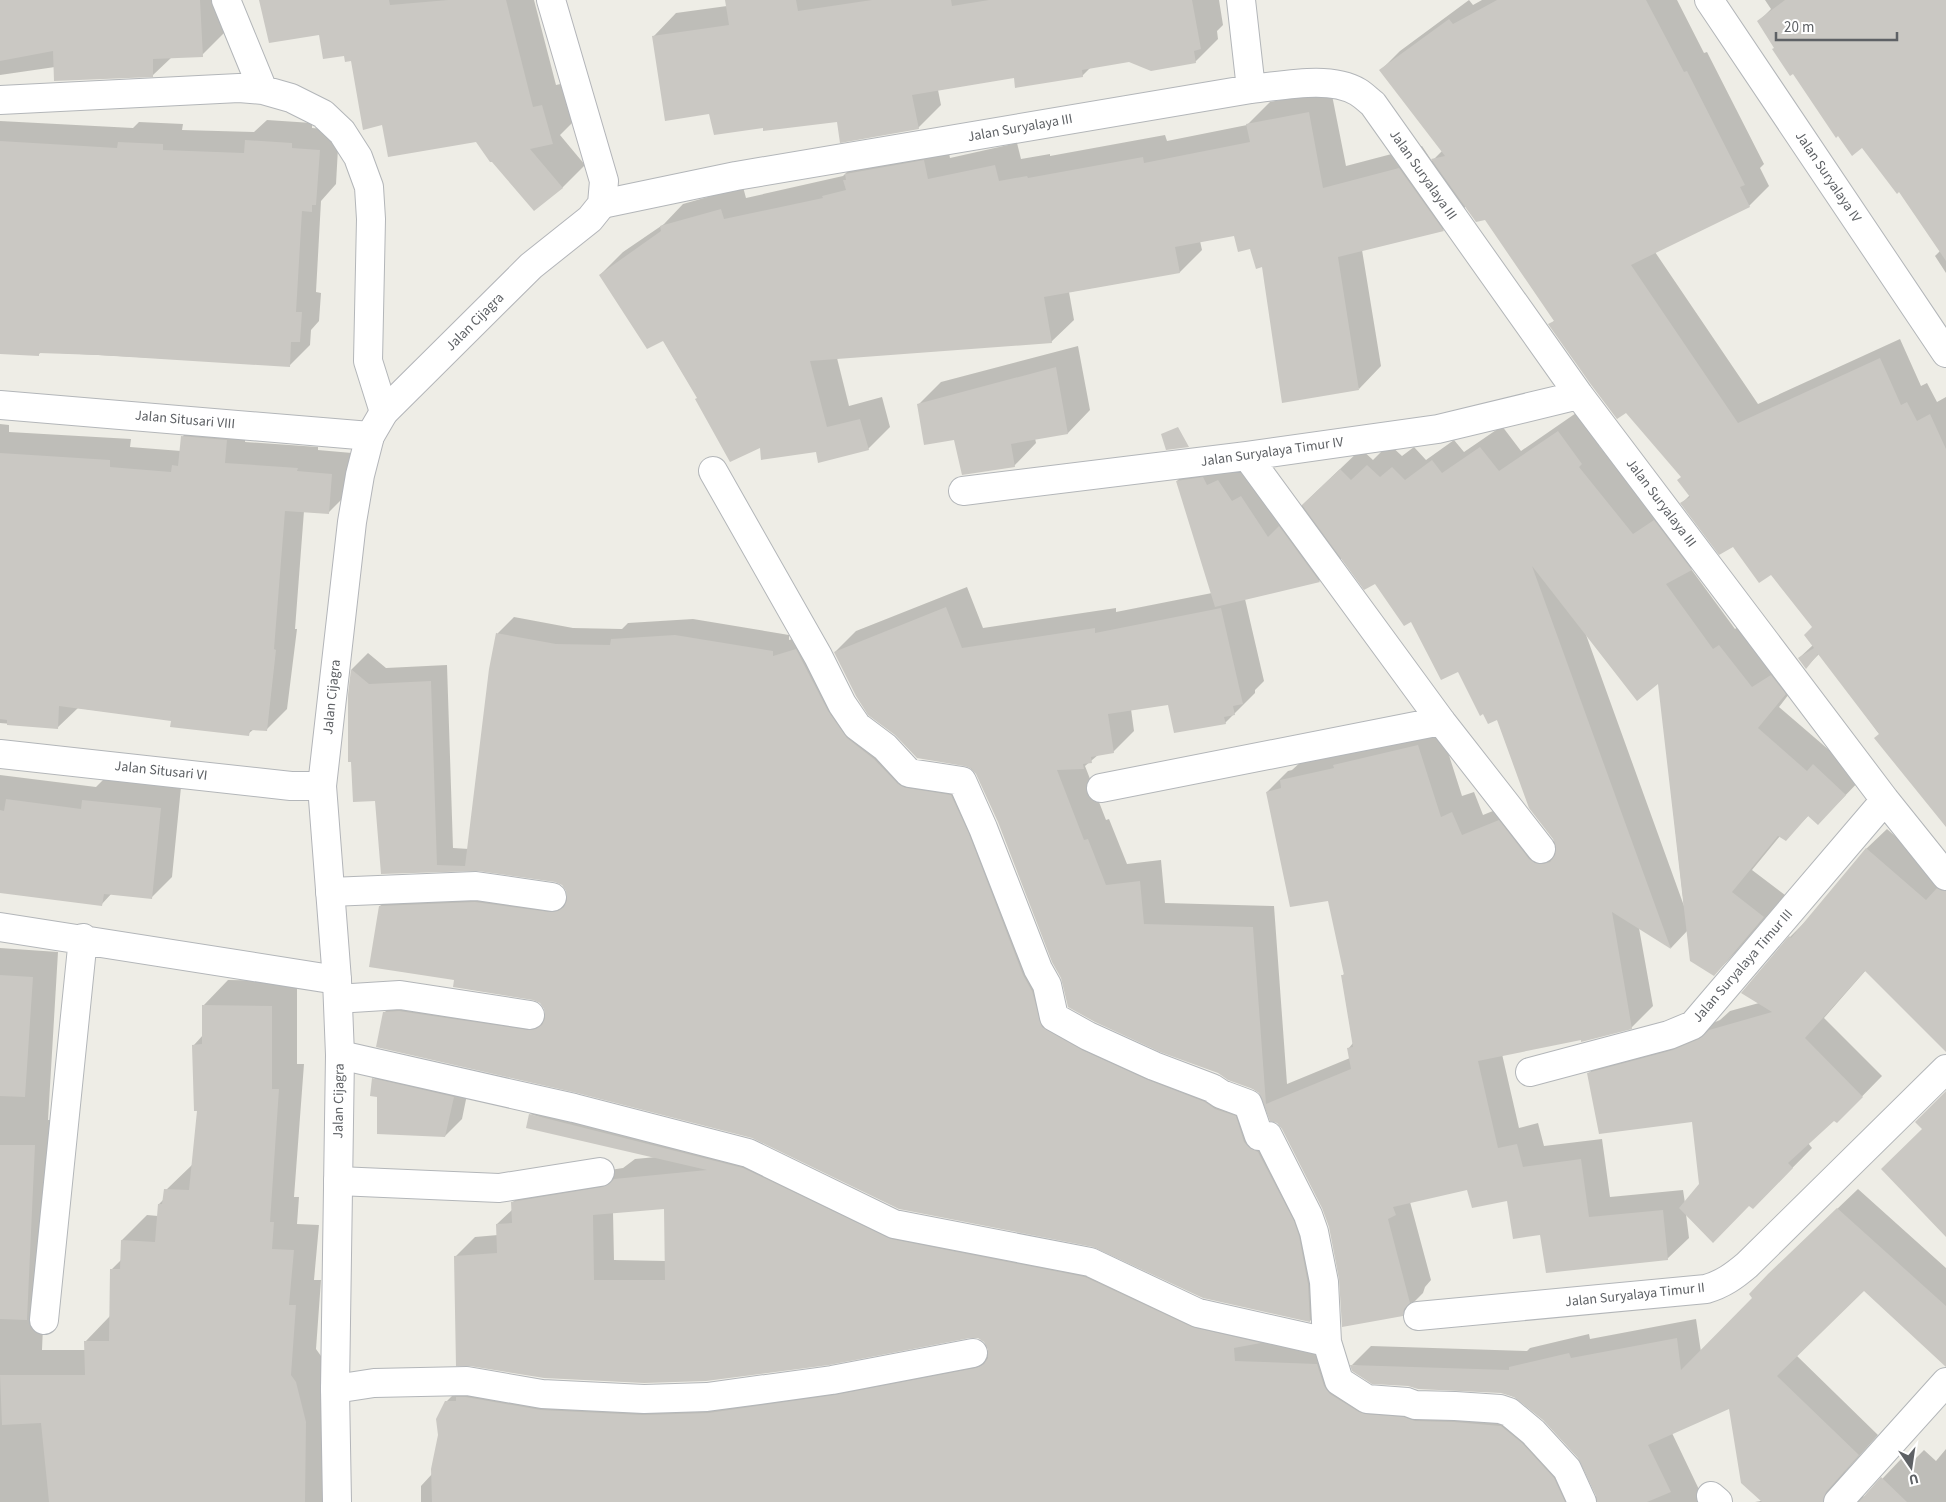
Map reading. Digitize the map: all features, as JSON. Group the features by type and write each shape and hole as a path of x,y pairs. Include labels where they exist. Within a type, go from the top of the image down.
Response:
{"street":[{"path":"226,0 263,90"},
{"path":"551,0 604,180 602,204"},
{"path":"1241,0 1251,89"},
{"name":"Jalan Suryalaya IV","path":"1710,0 1946,353"},
{"name":"Jalan Suryalaya III","path":"602,204 736,176 1251,89 1319,82 1340,85 1358,91 1373,104 1579,395 1885,800 1946,876"},
{"path":"0,100 239,88 263,90 291,98 323,114 342,132 358,157 369,187 371,219 368,361 384,412"},
{"name":"Jalan Cijagra","path":"338,1502 335,1389 340,1055 338,988 322,786 352,522 360,475 370,436 384,412 531,266 590,219 602,204"},
{"name":"Jalan Suryalaya Timur IV","path":"963,491 1438,430 1579,395"},
{"name":"Jalan Situsari VIII","path":"0,405 370,436"},
{"path":"1247,456 1441,721 1541,849"},
{"path":"712,470 818,656 842,704 857,726 885,747 909,773 962,781 983,828 1038,969 1047,985 1054,1017 1088,1036 1154,1066 1248,1104 1259,1136 1268,1136 1308,1215 1314,1232 1324,1282 1327,1342 1339,1381 1367,1398 1407,1402 1415,1405 1500,1409 1509,1412 1533,1432 1567,1469 1582,1502"},
{"path":"1101,788 1441,721"},
{"name":"Jalan Situsari VI","path":"0,754 291,786 322,786"},
{"name":"Jalan Suryalaya Timur III","path":"1530,1072 1669,1035 1693,1025 1885,800"},
{"path":"330,892 476,886 552,898"},
{"path":"0,927 83,938 338,988 352,998 400,995 530,1015"},
{"path":"44,1320 83,938"},
{"path":"340,1055 574,1108 748,1153 894,1224 1090,1262 1198,1313 1327,1342"},
{"name":"Jalan Suryalaya Timur II","path":"1418,1316 1706,1289 1718,1286 1747,1265 1946,1069"},
{"path":"338,1181 499,1188 600,1172"},
{"path":"335,1389 374,1384 466,1381 542,1394 644,1399 706,1397 832,1380 972,1353"},
{"path":"1838,1502 1946,1382"}],"building":[{"path":"0,0 200,0 203,57 153,59 153,77 54,81 53,51 0,61"},
{"path":"259,0 389,0 390,5 448,0 506,0 533,107 542,105 553,144 530,149 563,188 534,211 490,162 476,142 388,157 382,125 363,130 351,61 345,62 344,56 323,59 319,35 269,43"},
{"path":"725,0 796,0 798,11 872,0 951,0 952,6 989,0 1192,0 1201,49 1194,51 1196,63 1151,71 1129,62 1082,70 1083,77 1015,88 1014,78 912,95 919,129 840,143 837,122 763,131 763,128 714,135 709,114 665,121 652,36 729,25"},
{"path":"1497,0 1646,0 1684,72 1687,71 1745,185 1740,187 1750,207 1631,265 1738,423 1880,358 1901,405 1907,402 1917,421 1930,414 1946,449 1946,827 1874,738 1879,734 1818,654 1806,669 1798,658 1814,648 1804,635 1812,627 1771,575 1759,583 1733,547 1719,555 1680,503 1690,497 1677,480 1681,477 1626,413 1617,419 1592,386 1548,324 1554,321 1485,220 1476,222 1431,159 1445,156 1379,70 1449,19 1453,24"},
{"path":"1785,0 1946,0 1946,261 1899,192 1897,194 1862,148 1852,156 1838,136 1836,138 1793,74 1790,76 1772,49 1774,48 1757,21"},
{"path":"1309,112 1323,188 1399,168 1444,231 1338,257 1359,390 1282,403 1262,267 1256,269 1250,249 1238,252 1234,236 1175,247 1180,273 1044,297 1052,343 810,361 827,427 860,419 869,450 818,463 816,452 761,460 760,448 730,462 695,399 697,398 663,341 647,349 599,275 661,231 660,226 721,209 724,219 823,198 822,196 846,190 843,180 846,180 845,174 924,160 928,179 995,165 999,181 1027,176 1028,178 1143,157 1144,163 1250,142 1246,124"},
{"path":"245,140 292,143 292,148 320,150 316,205 312,205 312,212 302,211 296,312 302,312 300,342 291,342 290,367 98,355 39,353 39,356 0,354 0,141 117,148 118,142 163,144 163,150 244,153"},
{"path":"1056,367 1068,434 1011,444 1015,467 962,475 954,440 924,445 917,404"},
{"path":"1178,427 1189,447 1166,450 1161,434"},
{"path":"1558,431 1582,464 1579,467 1633,534 1654,520 1692,570 1666,584 1713,649 1719,645 1752,687 1771,675 1786,694 1758,728 1807,771 1813,764 1846,795 1818,825 1808,816 1786,841 1778,836 1732,892 1764,917 1714,976 1690,961 1658,684 1637,701 1532,566 1671,949 1612,912 1632,1029 1581,1042 1581,1040 1478,1061 1498,1148 1517,1144 1523,1167 1581,1159 1589,1217 1663,1210 1668,1260 1546,1273 1540,1235 1513,1239 1507,1201 1472,1208 1467,1190 1393,1207 1396,1215 1388,1219 1410,1303 1404,1309 1403,1316 1342,1327 1339,1279 1329,1227 1322,1208 1282,1129 1277,1123 1270,1121 1259,1093 1228,1080 1218,1073 1160,1052 1095,1022 1068,1007 1061,978 1052,962 998,822 976,774 971,768 964,766 917,758 895,735 868,715 856,696 834,652 946,607 962,648 1095,628 1095,633 1221,608 1243,704 1233,706 1235,715 1224,717 1226,724 1174,733 1168,705 1108,714 1114,753 1091,757 1092,763 1083,764 1084,769 1057,770 1084,840 1088,839 1106,885 1140,881 1144,924 1253,927 1266,1104 1351,1069 1347,1048 1353,1047 1341,975 1344,975 1328,901 1290,907 1266,792 1281,788 1280,780 1334,768 1333,765 1418,745 1441,817 1452,812 1462,835 1499,820 1529,859 1535,863 1543,864 1550,862 1555,855 1556,847 1553,839 1529,808 1497,720 1488,724 1483,714 1480,716 1458,672 1441,680 1411,622 1404,626 1375,584 1364,590 1302,505 1340,469 1351,480 1367,465 1380,477 1392,467 1405,480 1432,460 1442,473 1480,447 1499,471"},
{"path":"181,436 227,440 225,463 298,468 297,471 332,474 329,514 285,511 274,649 276,650 267,731 250,730 249,736 170,727 171,721 59,706 58,729 7,725 7,720 0,719 0,453 110,460 110,467 171,472 172,465 178,466"},
{"path":"1203,477 1207,485 1218,480 1232,501 1241,496 1268,537 1279,526 1320,582 1215,607 1176,481"},
{"path":"496,633 556,644 610,645 611,639 675,635 773,651 773,656 796,649 828,711 847,738 874,759 898,784 907,788 951,795 969,834 1023,975 1032,991 1042,1027 1082,1050 1148,1080 1205,1102 1215,1109 1236,1116 1244,1142 1258,1152 1294,1221 1299,1236 1308,1284 1310,1322 1203,1298 1093,1247 899,1209 752,1138 577,1093 376,1047 383,1012 399,1011 528,1030 536,1029 542,1025 545,1018 544,1009 540,1003 533,1000 453,987 454,980 369,967 379,906 475,902 550,912 558,911 564,907 567,900 566,891 562,885 555,882 478,871 381,874 375,801 353,802 351,762 348,762 348,695 351,669 369,684 431,681 437,865 465,866 489,669"},
{"path":"6,799 81,809 82,800 161,808 152,899 104,894 102,906 0,893 0,810 4,811"},
{"path":"1866,848 1926,900 1937,888 1946,891 1946,1052 1865,971 1805,1038 1863,1097 1837,1123 1834,1121 1788,1163 1793,1168 1753,1209 1749,1206 1713,1243 1679,1208 1699,1184 1692,1122 1599,1134 1587,1073 1673,1050 1699,1039 1709,1030 1772,1012 1741,993 1789,936 1791,938"},
{"path":"0,975 33,977 25,1097 0,1096"},
{"path":"202,1005 272,1006 272,1089 279,1089 270,1222 274,1222 272,1249 294,1250 289,1305 296,1305 291,1375 296,1382 306,1422 305,1502 49,1502 41,1423 2,1425 0,1375 85,1375 84,1341 109,1341 110,1269 120,1269 121,1240 155,1242 158,1204 162,1204 164,1189 189,1190 197,1111 194,1111 192,1045 202,1044"},
{"path":"372,1078 454,1097 445,1137 377,1134 377,1097 370,1096"},
{"path":"1946,1091 1946,1237 1881,1169 1922,1129 1915,1122"},
{"path":"529,1114 743,1168 891,1239 1085,1277 1192,1327 1261,1343 1234,1348 1235,1361 1317,1364 1324,1386 1330,1394 1365,1414 1404,1417 1415,1421 1501,1426 1522,1443 1554,1478 1565,1502 432,1502 431,1469 438,1435 436,1419 445,1401 456,1401 456,1397 466,1397 541,1410 643,1415 708,1413 835,1395 976,1368 984,1364 988,1358 988,1350 984,1342 978,1338 970,1338 829,1365 706,1381 644,1383 544,1378 470,1366 456,1366 454,1256 497,1253 496,1224 512,1223 511,1202 602,1187 614,1179 707,1170 526,1128","holes":["664,1209 665,1280 594,1280 593,1215"]},
{"path":"0,1145 35,1145 27,1320 0,1319"},
{"path":"1837,1208 1946,1306 1946,1367 1864,1291 1777,1376 1859,1455 1826,1492 1823,1502 1762,1502 1741,1483 1729,1409 1648,1445 1671,1492 1647,1502 1597,1502 1578,1458 1543,1420 1514,1397 1501,1393 1418,1389 1408,1386 1372,1384 1352,1371 1350,1365 1509,1370 1509,1367 1569,1353 1571,1358 1677,1338 1681,1370 1752,1298 1749,1294 1768,1274"},
{"path":"1881,1477 1907,1502 1859,1502"}]}
